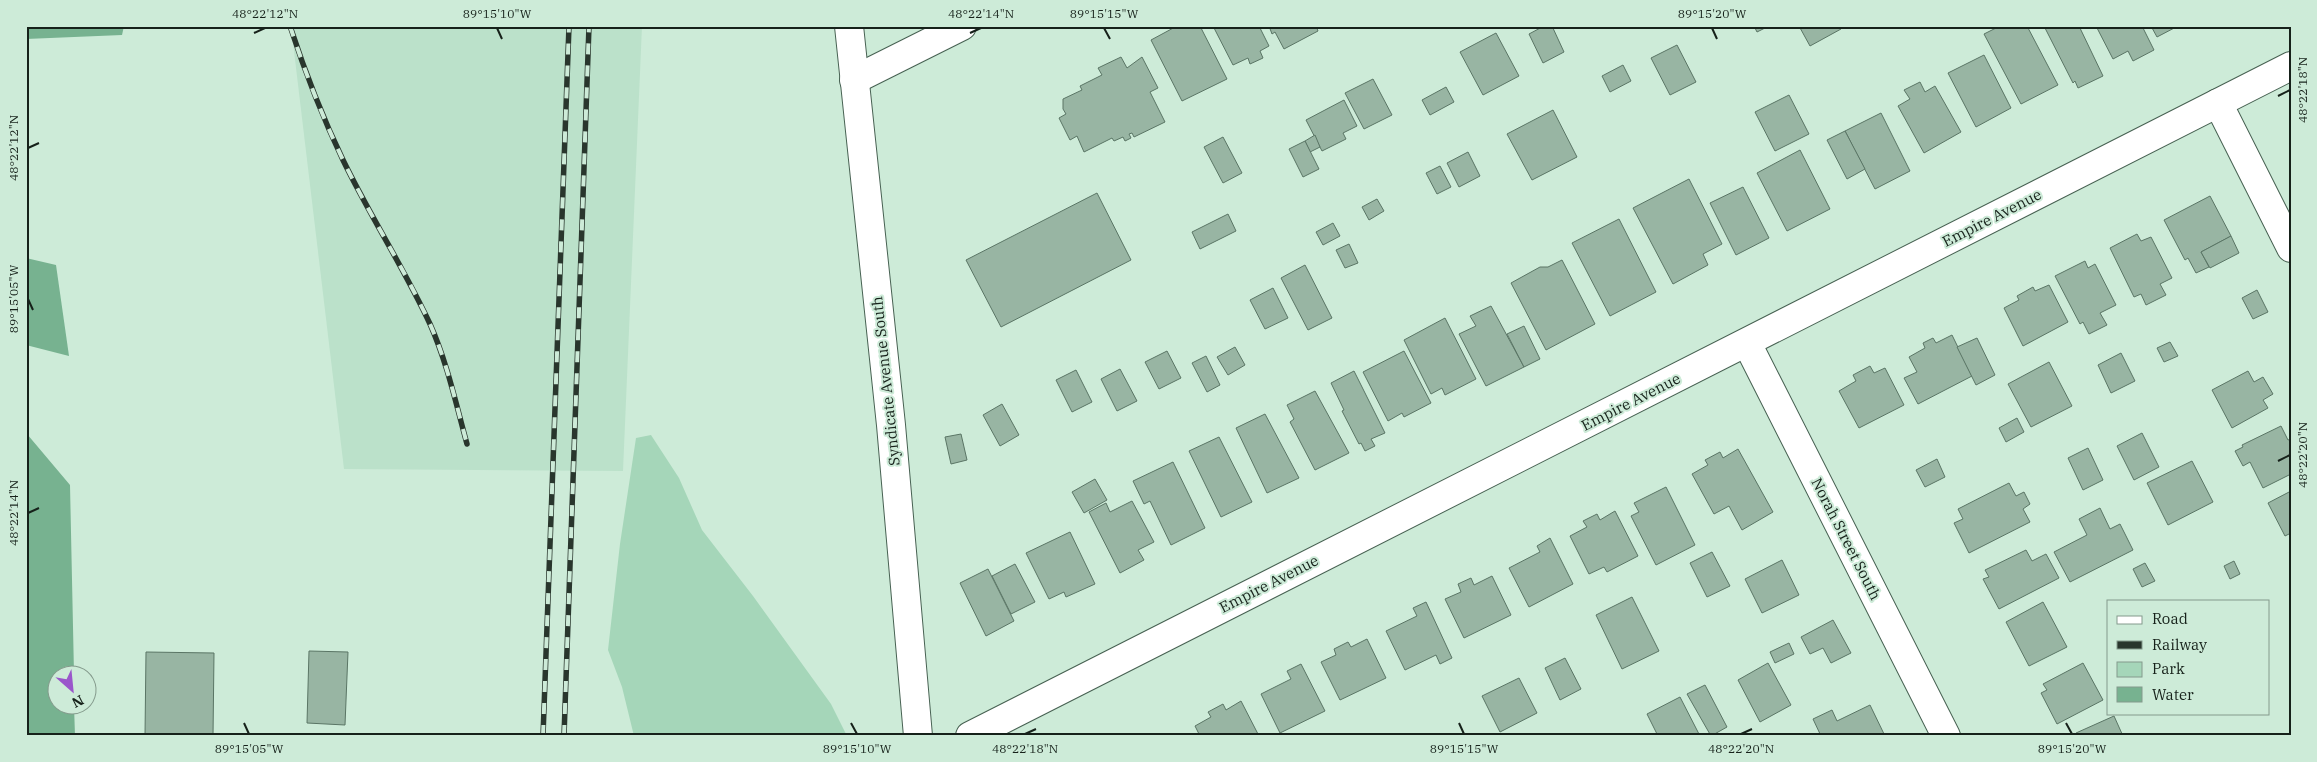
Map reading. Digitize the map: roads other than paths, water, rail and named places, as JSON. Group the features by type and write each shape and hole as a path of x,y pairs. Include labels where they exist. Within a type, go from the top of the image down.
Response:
{"street":[{"name":"Syndicate Avenue South","path":"849,26 892,424 918,736"},
{"path":"854,80 962,26"},
{"name":"Empire Avenue","path":"970,736 2291,66"},
{"path":"2218,103 2291,248"},
{"name":"Norah Street South","path":"1746,343 1946,736"}],"water":[{"path":"26,26 124,26 122,35 26,39"},
{"path":"26,258 56,265 69,356 26,345"},
{"path":"26,388 27,434 70,485 74,664 48,664 48,714 74,714 75,736 26,736"}],"railway":[{"path":"290,26 314,94 343,160 409,283 436,338 467,444"},
{"path":"543,736 569,26"},
{"path":"564,736 589,26"}]}
